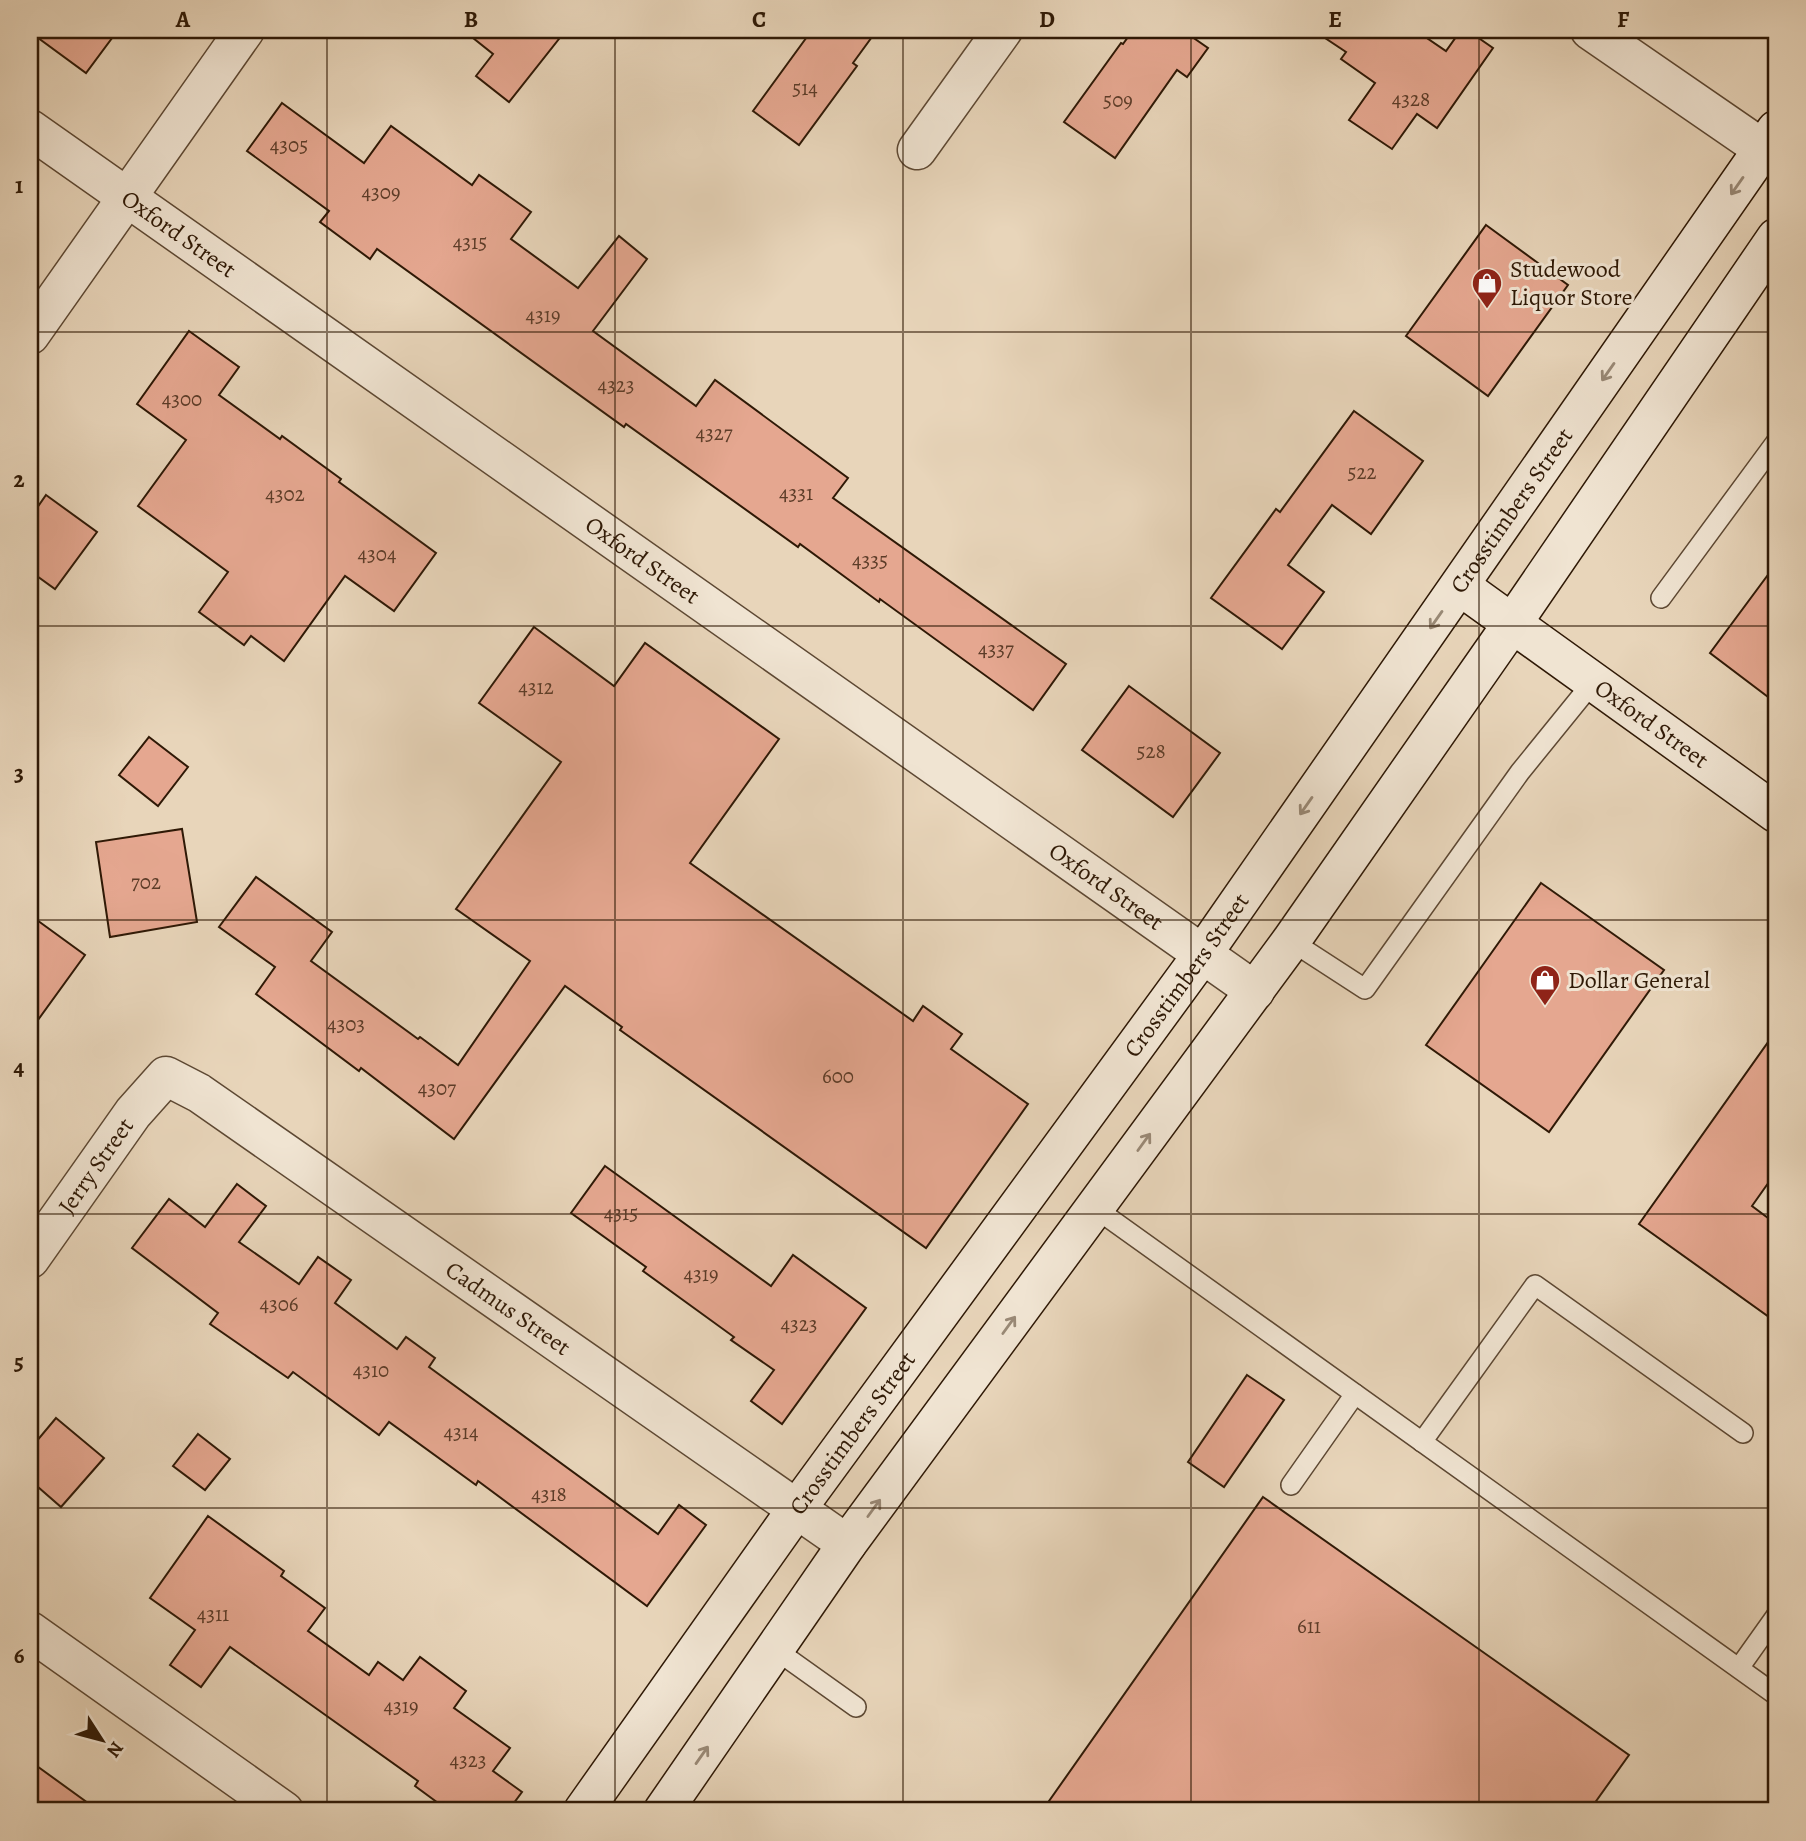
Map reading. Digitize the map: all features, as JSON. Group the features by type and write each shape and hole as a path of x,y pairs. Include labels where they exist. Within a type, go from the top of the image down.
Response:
{"street":[{"path":"30,335 245,30"},
{"path":"917,150 1003,30"},
{"path":"1590,30 1772,146"},
{"name":"Oxford Street","path":"30,129 1255,991"},
{"name":"Crosstimbers Street","path":"583,1811 796,1510 1202,955 1772,146"},
{"path":"663,1811 847,1544 1291,941 1776,238"},
{"name":"Oxford Street","path":"1460,586 1776,813"},
{"name":"Cadmus Street","path":"166,1076 199,1093 847,1544"},
{"name":"Jerry Street","path":"30,1259 133,1113 166,1076"},
{"path":"30,1631 284,1811"}],"lane":[{"path":"1661,598 1776,442"},
{"path":"1291,941 1365,989 1520,772 1593,682"},
{"path":"1096,1208 1776,1695"},
{"path":"1422,1442 1535,1284 1743,1433"},
{"path":"1291,1485 1355,1394"},
{"path":"1739,1668 1776,1616"},
{"path":"776,1650 856,1707"}],"building":[{"path":"30,30 118,30 86,73"},
{"path":"463,30 566,30 509,102 476,76 493,54"},
{"path":"812,30 877,30 853,63 857,66 799,145 753,111"},
{"path":"1133,30 1182,30 1208,48 1187,77 1177,70 1115,158 1064,122"},
{"path":"1313,30 1415,30 1446,51 1461,30 1467,30 1493,48 1437,128 1417,114 1392,149 1349,120 1375,83 1341,59 1346,52"},
{"path":"282,103 364,163 391,126 472,185 479,175 531,212 511,239 578,288 619,236 647,259 593,331 696,406 715,380 848,478 833,498 1066,664 1033,710 880,599 879,602 800,544 798,547 626,424 624,427 377,249 370,259 320,222 329,211 247,151"},
{"name":"Studewood Liquor Store","path":"1486,225 1568,285 1488,396 1406,336"},
{"path":"189,331 239,367 219,395 280,439 282,436 341,479 339,482 436,553 394,611 345,576 284,661 251,636 244,645 199,612 228,572 138,506 186,440 137,404"},
{"path":"1354,411 1423,461 1371,534 1332,505 1288,565 1324,592 1282,649 1211,598 1276,509 1280,512"},
{"path":"46,495 97,532 55,589 30,571 30,518"},
{"path":"1776,564 1776,703 1710,653"},
{"path":"534,627 614,686 645,643 779,739 690,863 913,1021 923,1006 962,1034 951,1049 1028,1104 926,1248 620,1030 622,1027 565,986 454,1139 361,1068 359,1071 256,994 275,967 219,927 256,877 332,932 311,961 458,1065 530,961 456,909 561,762 479,703"},
{"path":"1129,686 1220,753 1173,817 1082,750"},
{"path":"149,737 188,767 158,806 119,775"},
{"path":"182,829 197,922 110,937 96,842"},
{"name":"Dollar General","path":"1541,883 1664,970 1549,1132 1426,1045"},
{"path":"30,915 85,955 30,1031"},
{"path":"1776,1031 1776,1172 1752,1206 1776,1224 1776,1322 1639,1224"},
{"path":"605,1166 771,1286 793,1255 866,1308 782,1424 751,1401 774,1370 731,1340 734,1337 643,1271 646,1267 571,1213"},
{"path":"237,1184 266,1206 239,1242 299,1284 318,1257 351,1280 335,1303 397,1349 406,1337 435,1358 429,1367 658,1534 679,1505 706,1525 647,1606 478,1481 476,1485 389,1422 379,1435 293,1372 288,1378 210,1324 218,1313 132,1248 169,1199 205,1227"},
{"path":"1247,1375 1284,1400 1224,1487 1188,1462"},
{"path":"56,1418 104,1458 61,1507 30,1480 30,1449"},
{"path":"198,1434 230,1459 205,1490 173,1466"},
{"path":"1263,1497 1629,1755 1589,1811 1042,1811"},
{"path":"208,1516 284,1571 281,1576 325,1608 308,1631 369,1675 378,1662 403,1680 420,1657 466,1691 454,1708 510,1748 493,1771 522,1792 508,1811 449,1811 415,1786 418,1781 230,1647 201,1687 170,1665 195,1630 150,1598"},
{"path":"30,1761 99,1811 30,1811"}],"place":[{"name":"Studewood Liquor Store","path":"1487,310"},
{"name":"Dollar General","path":"1545,1007"}]}
